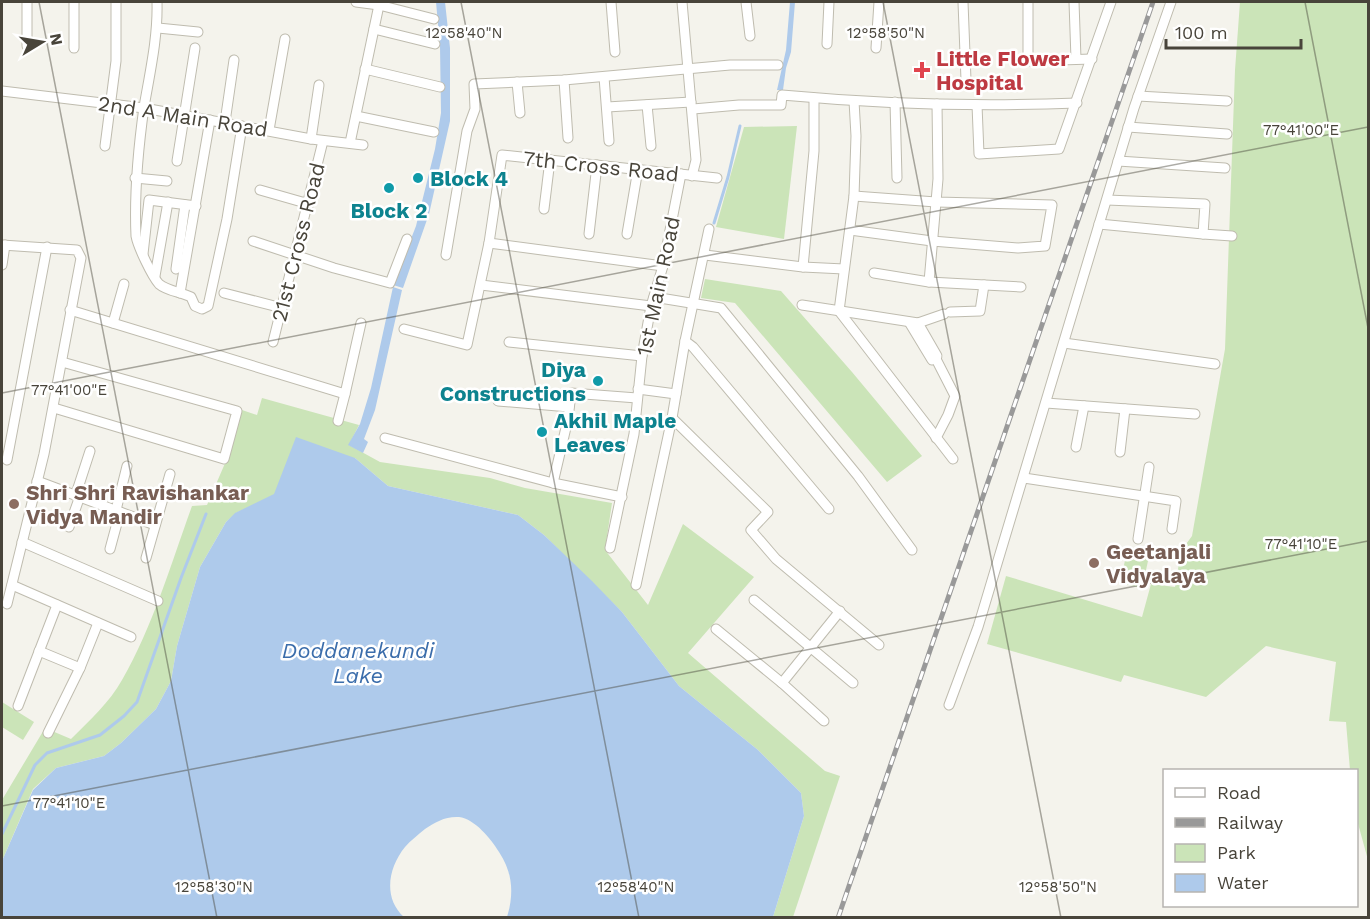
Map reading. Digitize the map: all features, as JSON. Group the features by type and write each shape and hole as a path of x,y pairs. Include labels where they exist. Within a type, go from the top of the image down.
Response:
{"street":[{"path":"27,2 27,46"},
{"path":"74,2 74,48"},
{"path":"105,146 116,60 116,2"},
{"path":"157,2 158,28 135,178 136,236 159,284 190,297 195,306 202,309 208,306 227,219 242,126"},
{"path":"356,2 434,18"},
{"path":"611,2 615,52"},
{"path":"682,2 696,159 692,176"},
{"path":"746,2 750,36"},
{"path":"827,44 829,2"},
{"path":"876,48 879,2"},
{"path":"963,2 966,80"},
{"path":"1028,2 1028,61 1092,59"},
{"path":"1074,2 1076,59"},
{"path":"976,105 979,154 1059,149 1111,2"},
{"path":"949,705 978,627 1128,128 1171,2"},
{"path":"350,143 379,5"},
{"path":"158,28 198,32"},
{"path":"374,29 435,44"},
{"path":"269,130 285,39"},
{"path":"177,161 195,48"},
{"path":"225,122 234,60"},
{"path":"446,255 467,131 475,109 474,84 564,80 688,68 778,65"},
{"path":"365,69 440,87"},
{"path":"604,77 609,141"},
{"path":"564,80 568,138"},
{"path":"517,82 520,113"},
{"path":"311,139 319,85"},
{"name":"2nd A Main Road","path":"2,90 144,108 311,139 363,145"},
{"path":"607,107 781,105 782,96 976,105 1077,103"},
{"path":"1138,96 1227,101"},
{"path":"803,267 814,151 814,98"},
{"path":"854,101 856,136 854,196 839,311 953,459"},
{"path":"895,102 897,177"},
{"path":"928,282 938,179 938,104"},
{"path":"647,105 651,146"},
{"path":"356,116 434,132"},
{"path":"175,291 196,204 210,120"},
{"path":"1128,128 1227,134"},
{"name":"21st Cross Road","path":"273,342 323,141"},
{"path":"491,154 502,155"},
{"name":"7th Cross Road","path":"404,329 467,345 489,243 502,155 717,178"},
{"path":"544,209 550,160"},
{"path":"1118,161 1226,168"},
{"path":"589,234 597,165"},
{"path":"627,234 638,169"},
{"name":"1st Main Road","path":"610,548 634,434 642,356 652,302 663,266 681,174"},
{"path":"135,178 167,182"},
{"path":"260,190 309,204"},
{"path":"850,230 932,241 1018,248 1046,246 1052,205 936,202 854,196"},
{"path":"143,254 149,200 185,205 196,204"},
{"path":"1107,200 1205,204 1203,234"},
{"path":"155,276 168,202"},
{"path":"176,269 185,205"},
{"path":"1099,224 1232,236"},
{"path":"636,585 709,229"},
{"path":"253,241 390,283 407,239"},
{"path":"489,243 663,266"},
{"path":"2,265 4,245 77,250 81,258 54,408 7,604"},
{"path":"7,460 47,247"},
{"path":"705,255 803,267 844,269"},
{"path":"874,273 928,282 1021,287"},
{"path":"113,323 124,284"},
{"path":"481,285 652,302 694,302 721,308 858,476 912,550"},
{"path":"802,305 913,322 947,313 980,311 984,285"},
{"path":"224,293 282,308"},
{"path":"70,310 345,394"},
{"path":"913,322 937,356 936,359 955,396 948,416 936,438"},
{"path":"339,421 361,323"},
{"path":"685,341 693,347 830,509"},
{"path":"509,342 642,356"},
{"path":"1064,343 1215,364"},
{"path":"54,408 224,459 237,411 62,362"},
{"path":"553,483 568,419 571,393 676,394"},
{"path":"498,401 568,407"},
{"path":"1046,403 1195,414"},
{"path":"1076,447 1084,406"},
{"path":"1119,452 1125,409"},
{"path":"672,418 768,512 751,530 776,560 879,645"},
{"path":"385,438 553,483 622,497"},
{"path":"69,527 90,451"},
{"path":"110,549 127,466"},
{"path":"1138,539 1149,467"},
{"path":"146,558 170,474"},
{"path":"1024,478 1176,501 1172,530"},
{"path":"37,482 78,495 155,525"},
{"path":"22,542 158,601"},
{"path":"12,585 131,637"},
{"path":"754,600 853,683"},
{"path":"18,706 57,605"},
{"path":"782,683 840,611"},
{"path":"48,733 80,668 98,623"},
{"path":"716,628 824,721"},
{"path":"39,651 80,668"}],"green space":[{"path":"1240,2 1368,2 1368,860 1358,824 1358,769 1350,769 1346,722 1329,721 1336,662 1266,646 1206,697 1124,675 1121,682 987,644 1006,576 1142,617 1151,584 1175,587 1181,551 1192,536 1225,349 1235,70"},
{"path":"797,126 784,239 716,227 744,127"},
{"path":"705,279 781,291 922,456 887,482 735,303 701,298"},
{"path":"262,398 359,425 349,445 380,462 490,478 525,488 612,503 605,550 648,605 683,524 754,577 688,653 825,771 840,776 793,917 773,917 804,816 801,793 758,750 679,686 622,612 544,535 518,515 388,486 355,458 236,513 226,522 200,567 177,646 171,681 156,709 104,756 56,768 33,789 2,861 2,800 45,728 71,739 112,696 133,659 152,617 192,506 207,505 226,461 242,410 257,415"},
{"path":"1128,547 1150,552 1142,588 1120,583"},
{"path":"2,702 34,722 23,740 2,727"}],"water":[{"path":"436,2 445,2 450,48 450,121 429,214 403,288 393,285 416,226 435,149 441,113 440,46"},
{"path":"790,2 795,2 791,52 783,90 777,90 786,50"},
{"path":"393,287 402,290 375,410 364,439 368,442 363,453 348,445 360,424 371,388"},
{"name":"Doddanekundi Lake","path":"296,437 355,458 388,486 518,515 544,535 592,581 622,612 679,686 758,750 801,793 804,816 773,917 507,917 511,900 511,884 504,860 492,841 471,821 450,817 425,829 399,855 390,883 393,901 404,917 2,917 2,861 33,790 56,768 104,756 156,709 171,681 177,646 200,567 226,522 235,513 274,494"}],"waterway":[{"path":"714,223 740,126"},
{"path":"2,834 35,765 47,753 100,735 137,702 206,514"}],"railway":[{"path":"838,918 1153,2"}],"place":[{"name":"Little Flower Hospital","path":"922,70"},
{"name":"Block 4","path":"418,178"},
{"name":"Block 2","path":"389,188"},
{"name":"Diya Constructions","path":"598,381"},
{"name":"Akhil Maple Leaves","path":"542,432"},
{"name":"Shri Shri Ravishankar Vidya Mandir","path":"14,504"},
{"name":"Geetanjali Vidyalaya","path":"1094,563"}]}
